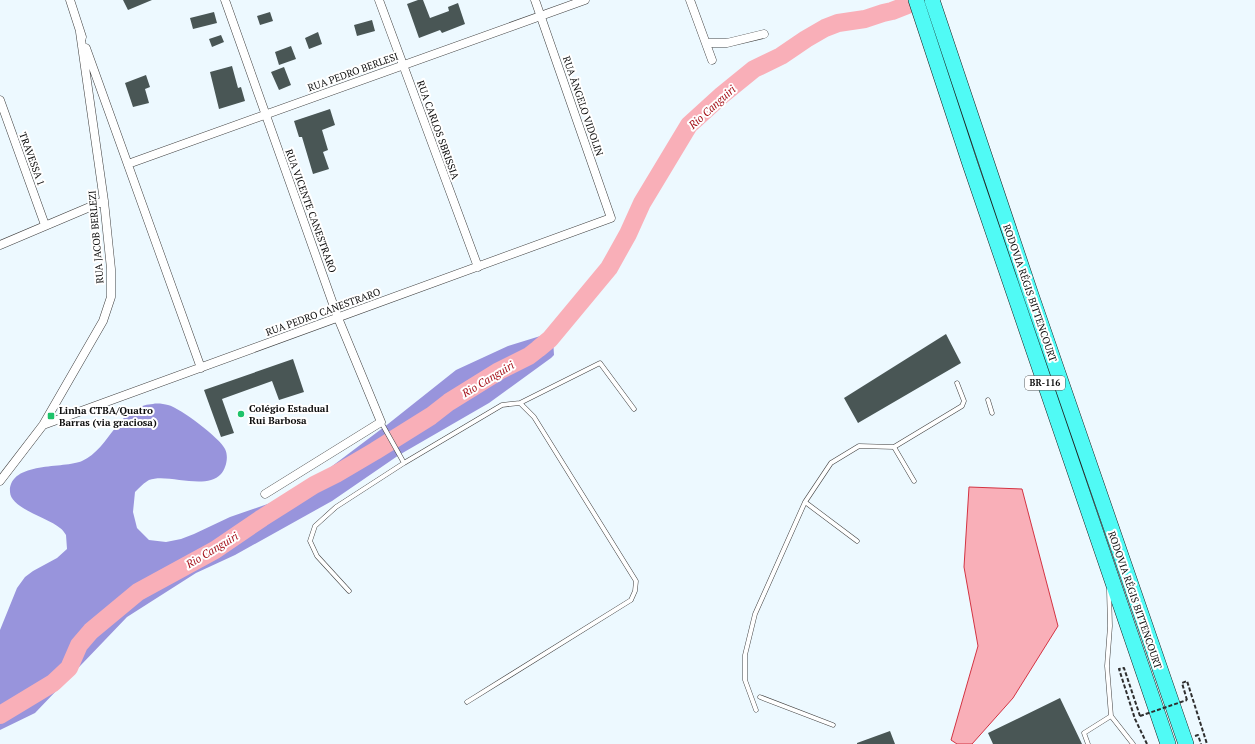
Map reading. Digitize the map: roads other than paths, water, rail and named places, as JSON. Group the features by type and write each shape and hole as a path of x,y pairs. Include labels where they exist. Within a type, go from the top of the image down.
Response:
{"highway":[{"name":"RODOVIA RÉGIS BITTENCOURT","path":"916,0 931,19 1041,325 1186,744"},
{"name":"RODOVIA RÉGIS BITTENCOURT","path":"932,0 931,19 970,164 1168,744"}],"street":[{"name":"RUA JACOB BERLEZI","path":"70,0 80,32 201,368"},
{"name":"RUA VICENTE CANESTRARO","path":"225,0 338,318 382,424"},
{"name":"RUA CARLOS SBRISSIA","path":"379,0 478,267"},
{"name":"RUA ÂNGELO VIDOLIN","path":"535,0 611,218"},
{"name":"RUA PEDRO BERLESI","path":"128,164 266,113 585,0"},
{"path":"690,0 712,60"},
{"name":"RUA JACOB BERLEZI","path":"0,481 43,425 103,320 111,297 111,269 104,202 80,32"},
{"path":"706,43 727,42 764,34"},
{"name":"TRAVESSA 1","path":"0,100 45,225"},
{"path":"0,245 45,225 104,202"},
{"name":"RUA PEDRO CANESTRARO","path":"43,425 611,218"},
{"path":"265,494 382,424"}],"lane":[{"path":"349,591 317,556 310,541 315,526 336,508 404,463 502,405 520,403 600,364 634,409"},
{"path":"756,710 745,680 745,655 755,614 805,502 831,463 859,446 894,447 962,406 964,401 957,383"},
{"path":"988,400 992,413"},
{"path":"467,702 631,600 635,591 636,581 534,417 520,403"},
{"path":"382,424 404,463"},
{"path":"894,447 914,481"},
{"path":"805,502 858,541"},
{"path":"1106,564 1110,626 1107,666 1112,716 1134,744"},
{"path":"760,697 833,725"},
{"path":"1088,744 1084,733 1112,716"}],"waterway":[{"name":"Rio Canguiri","path":"0,715 53,683 69,668 79,645 91,631 138,592 215,550 314,485 375,451 499,371 529,356 550,339 609,268 628,234 642,203 689,125 754,69 781,56 825,28 838,23 865,19 892,11 920,0"}],"place":[{"name":"Colégio Estadual Rui Barbosa","path":"241,414"},
{"name":"Linha CTBA/Quatro Barras (via graciosa)","path":"51,416"}]}
